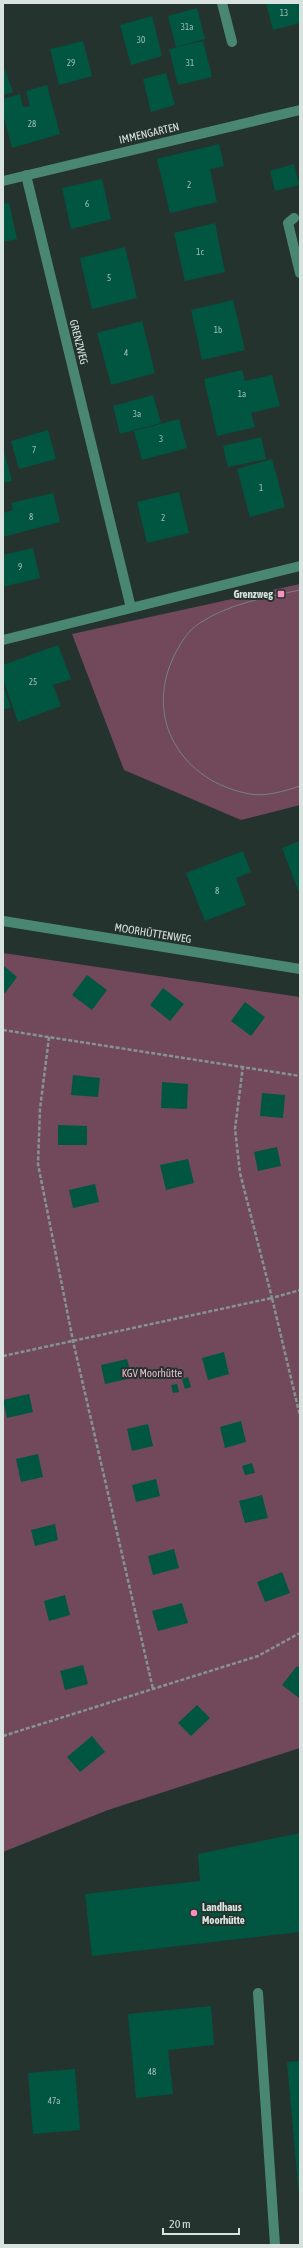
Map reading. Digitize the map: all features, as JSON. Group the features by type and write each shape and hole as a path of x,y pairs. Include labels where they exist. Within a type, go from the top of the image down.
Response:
{"street":[{"path":"222,3 232,42"},
{"name":"IMMENGARTEN","path":"3,181 300,110"},
{"name":"GRENZWEG","path":"26,175 131,608"},
{"path":"294,218 288,223 300,273"},
{"path":"3,640 300,566"},
{"name":"MOORHÜTTENWEG","path":"3,921 300,969"},
{"path":"258,1993 275,2245"}],"path":[{"path":"3,1030 300,1076"},
{"path":"49,1036 40,1109 38,1164 73,1341 153,1689"},
{"path":"243,1066 235,1130 240,1173 300,1416"},
{"path":"3,1356 272,1298 300,1290"},
{"path":"3,1736 258,1656 300,1633"}],"green space":[{"path":"300,584 300,805 241,820 124,770 72,634"},
{"name":"KGV Moorhütte","path":"3,953 300,997 300,1748 108,1810 3,1852"}],"building":[{"path":"266,3 300,3 300,23 273,30"},
{"path":"197,8 205,39 176,47 168,16"},
{"path":"152,16 162,56 131,65 120,25"},
{"path":"83,41 92,76 59,85 50,49"},
{"path":"203,41 212,77 178,85 169,49"},
{"path":"3,65 13,92 3,95"},
{"path":"166,73 175,105 151,112 143,79"},
{"path":"47,85 60,134 12,148 3,114 3,99 20,94 23,107 30,106 26,91"},
{"path":"219,144 224,166 210,169 217,202 170,213 157,159"},
{"path":"294,164 299,185 275,191 270,171"},
{"path":"102,179 111,219 71,229 62,188"},
{"path":"9,203 17,239 3,242 3,204"},
{"path":"215,223 225,272 185,281 174,233"},
{"path":"125,247 137,298 92,309 80,258"},
{"path":"233,300 245,350 202,360 191,310"},
{"path":"142,321 155,373 111,385 97,333"},
{"path":"242,370 245,381 272,375 280,406 251,413 255,427 217,436 204,379"},
{"path":"153,395 161,423 120,434 113,406"},
{"path":"179,419 187,448 142,460 134,431"},
{"path":"48,430 56,459 19,469 11,441"},
{"path":"261,437 266,459 228,467 223,446"},
{"path":"3,448 12,481 3,483"},
{"path":"272,459 285,507 250,517 237,469"},
{"path":"179,492 189,533 147,543 137,502"},
{"path":"53,493 60,522 3,537 3,513 13,510 11,503"},
{"path":"33,548 40,578 3,587 3,555"},
{"path":"58,645 71,679 53,685 61,706 18,722 3,679 3,665"},
{"path":"3,686 11,707 3,710"},
{"path":"300,841 300,895 282,848"},
{"path":"243,851 251,872 236,878 246,905 205,921 186,873"},
{"path":"3,965 17,977 5,993 3,992"},
{"path":"87,975 107,990 92,1010 72,995"},
{"path":"163,988 184,1004 170,1021 150,1005"},
{"path":"245,1002 265,1017 251,1036 231,1021"},
{"path":"73,1075 100,1078 98,1097 71,1095"},
{"path":"162,1082 188,1084 187,1109 161,1108"},
{"path":"262,1093 285,1095 283,1118 260,1116"},
{"path":"58,1125 87,1126 87,1145 58,1145"},
{"path":"277,1147 281,1166 258,1171 254,1152"},
{"path":"188,1159 194,1183 166,1190 160,1165"},
{"path":"95,1184 99,1202 73,1208 69,1190"},
{"path":"224,1352 229,1374 208,1380 202,1358"},
{"path":"127,1359 132,1378 105,1384 101,1365"},
{"path":"188,1377 191,1387 185,1389 182,1379"},
{"path":"177,1384 179,1392 173,1393 171,1385"},
{"path":"29,1394 33,1412 7,1418 3,1400"},
{"path":"241,1421 246,1442 225,1448 220,1427"},
{"path":"148,1424 153,1446 132,1451 127,1429"},
{"path":"38,1454 43,1477 21,1482 16,1459"},
{"path":"252,1463 255,1473 245,1475 242,1466"},
{"path":"156,1479 160,1496 136,1502 132,1485"},
{"path":"262,1495 268,1518 245,1523 239,1501"},
{"path":"55,1524 58,1540 35,1546 31,1530"},
{"path":"174,1549 179,1568 153,1575 148,1556"},
{"path":"282,1572 290,1593 265,1602 257,1582"},
{"path":"65,1595 70,1615 49,1621 44,1601"},
{"path":"182,1603 188,1623 158,1631 152,1611"},
{"path":"83,1665 88,1684 65,1690 60,1671"},
{"path":"297,1666 300,1668 299,1698 282,1685"},
{"path":"197,1705 210,1718 191,1736 178,1723"},
{"path":"92,1736 105,1752 80,1772 67,1757"},
{"name":"Landhaus Moorhütte","path":"300,1833 300,1932 92,1956 85,1894 200,1881 198,1854"},
{"path":"211,2006 214,2045 168,2050 173,2094 136,2098 128,2014"},
{"path":"300,2061 300,2196 299,2196 287,2062"},
{"path":"75,2069 80,2130 33,2134 28,2073"}],"tram line":[{"path":"300,590 235,606 211,616 192,629 174,656 166,680 163,703 167,725 175,744 188,762 206,776 226,787 256,795 275,793 300,786"}],"place":[{"name":"Grenzweg","path":"281,594"},
{"name":"Landhaus Moorhütte","path":"194,1913"}]}
